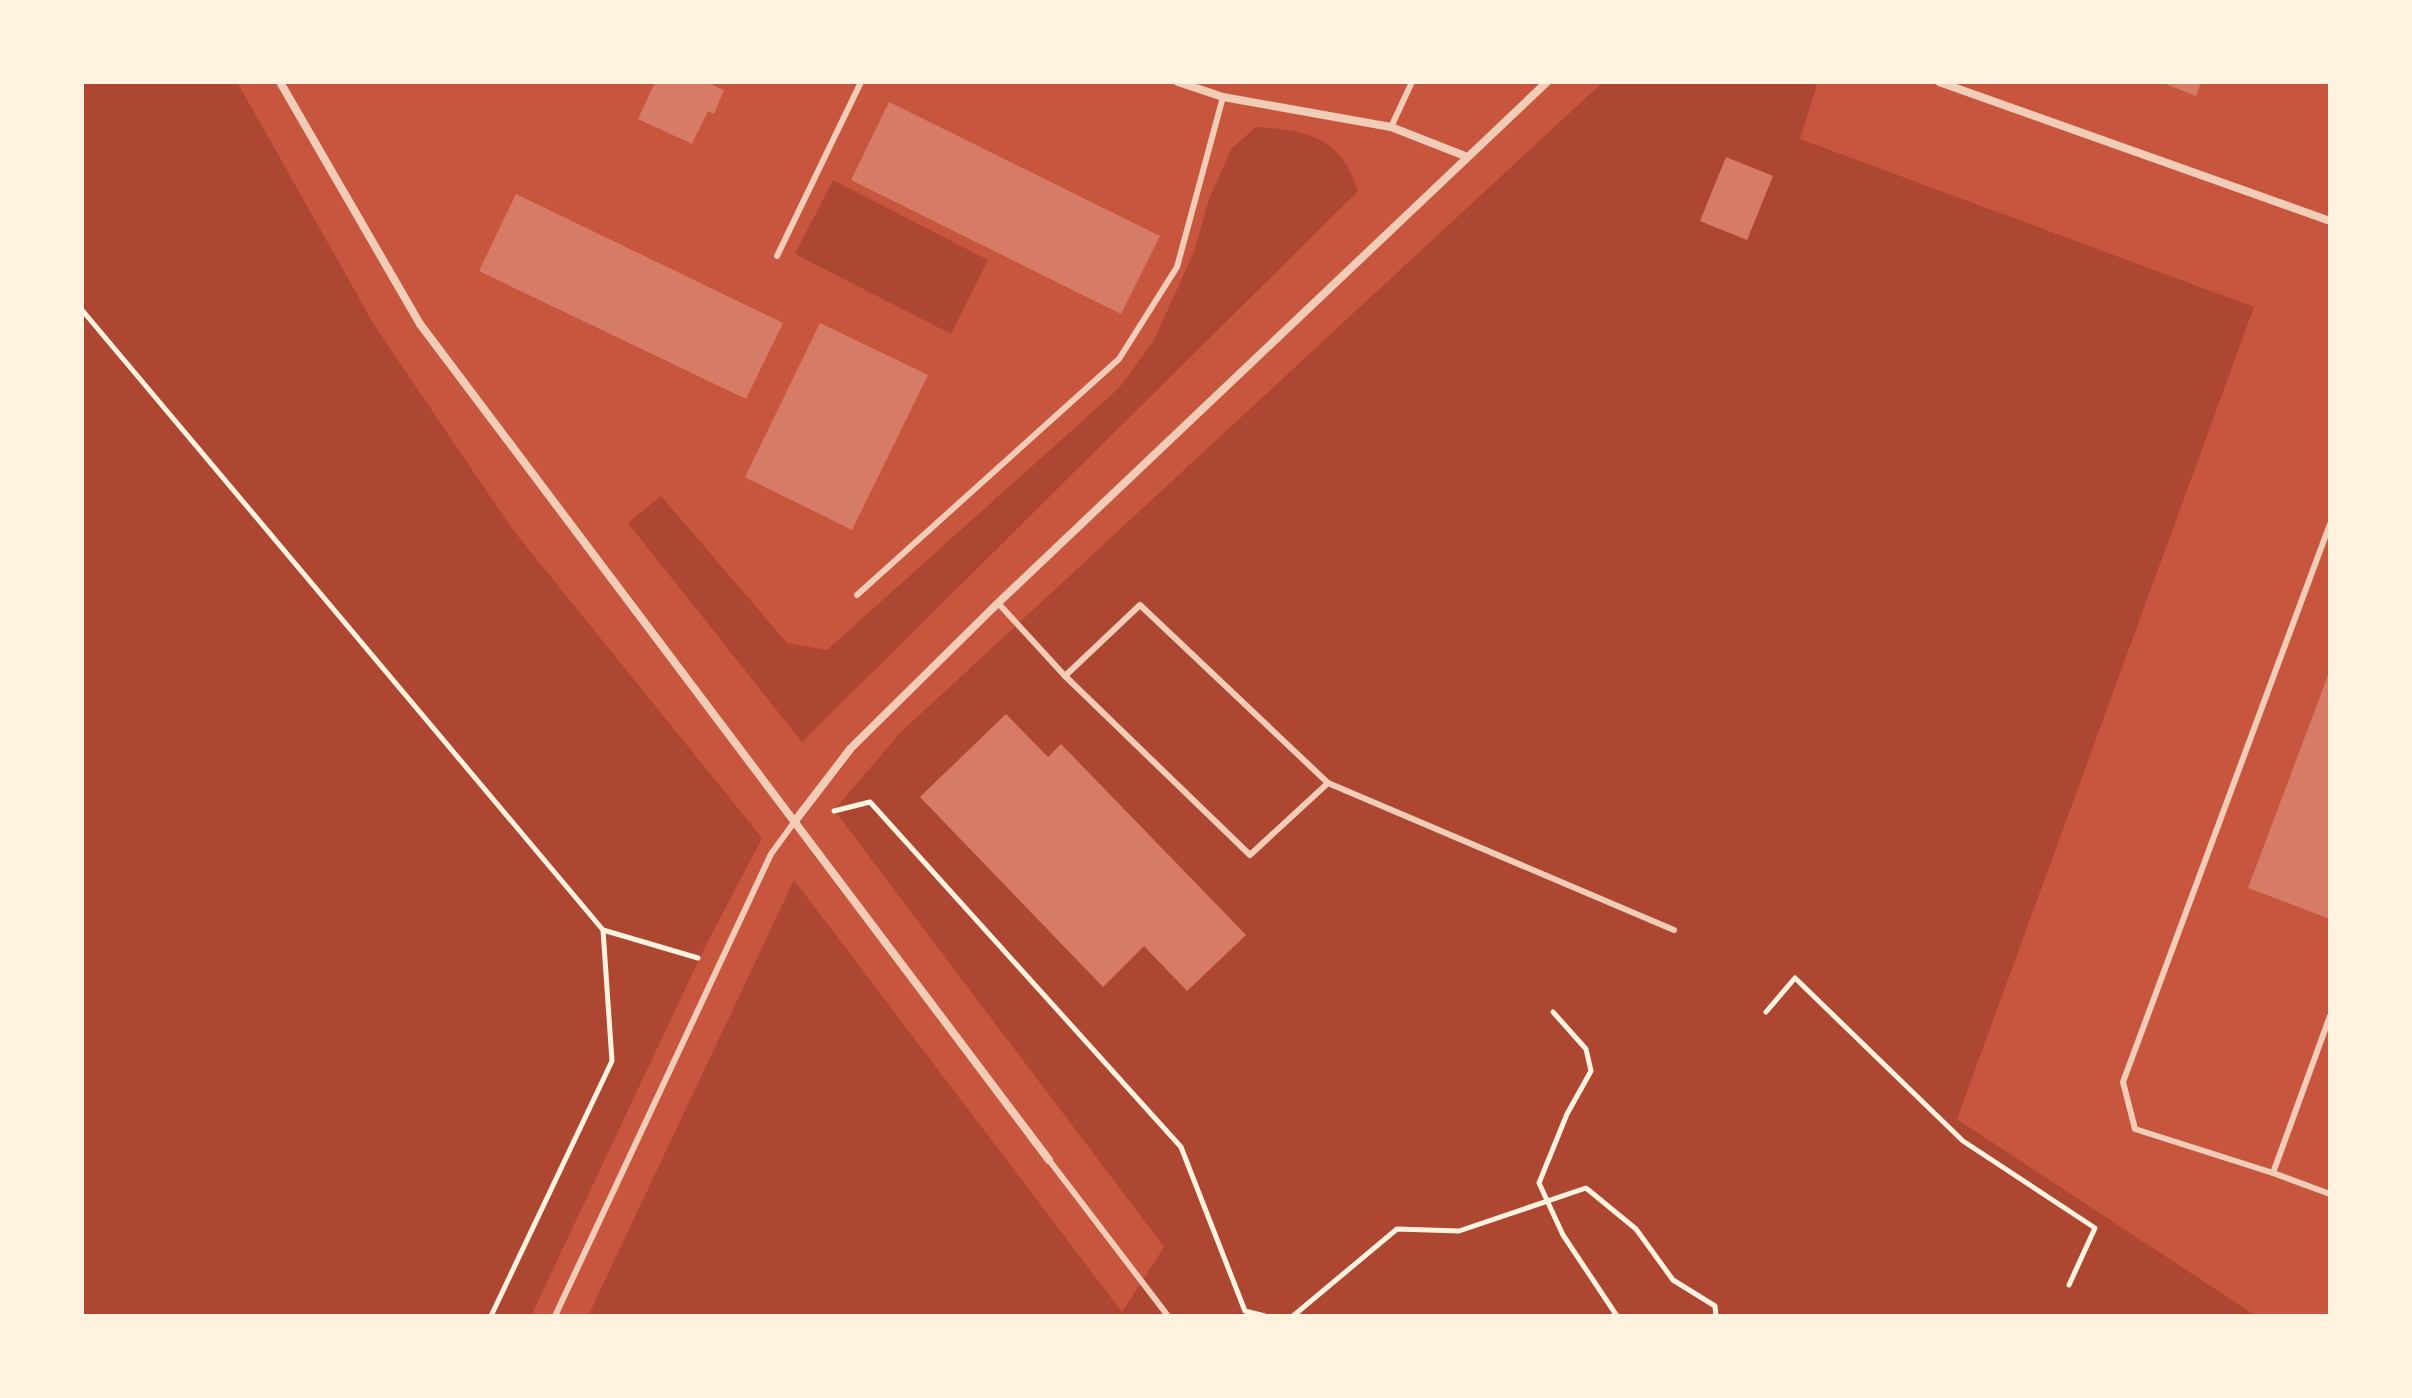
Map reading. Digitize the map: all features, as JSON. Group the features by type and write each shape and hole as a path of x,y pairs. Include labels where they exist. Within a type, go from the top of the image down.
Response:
{"street":[{"path":"280,82 420,324 1049,1160"},
{"path":"1178,82 1223,97 1391,127 1465,156"},
{"path":"795,821 851,748 998,603 1465,156 1547,82"},
{"path":"1939,82 2330,221"}],"lane":[{"path":"777,256 861,82"},
{"path":"1391,127 1412,82"},
{"path":"857,595 1119,359 1177,267 1223,97"},
{"path":"2330,524 2123,1082 2135,1129 2330,1194"},
{"path":"998,603 1065,676 1250,855 1328,783"},
{"path":"1065,676 1140,605 1328,783 1674,930"},
{"path":"555,1316 722,965 771,854 795,821"},
{"path":"2273,1173 2330,1016"},
{"path":"1049,1160 1168,1316"}],"path":[{"path":"82,310 603,930 722,965"},
{"path":"795,821 870,802 1181,1147 1245,1311 1265,1316"},
{"path":"491,1316 612,1061 603,930"},
{"path":"1766,1012 1795,978 1963,1141 2095,1228 2069,1285"},
{"path":"1553,1012 1586,1049 1591,1071 1567,1114 1539,1183 1563,1235 1617,1316"},
{"path":"1293,1316 1397,1229 1459,1231 1586,1188 1636,1229 1673,1280 1715,1306 1716,1316"}],"shaded area":[{"path":"82,82 237,82 376,328 513,530 762,838 704,949 531,1316 82,1316"},
{"path":"1603,82 1806,82 1817,85 1800,139 2254,307 1957,1119 2256,1316 588,1316 794,880 1122,1312 1164,1247 834,810 900,733"},
{"path":"1256,127 1292,131 1320,140 1342,159 1358,191 802,742 628,523 661,496 787,643 827,650 1119,388 1153,342 1194,252 1209,199 1232,148"},
{"path":"833,180 988,260 951,334 795,254"}],"building":[{"path":"655,82 706,82 724,90 714,114 708,111 692,144 638,119"},
{"path":"2161,82 2201,82 2196,96"},
{"path":"889,102 1160,236 1121,314 851,180"},
{"path":"1726,157 1773,176 1747,240 1700,221"},
{"path":"516,194 783,323 746,399 479,271"},
{"path":"820,323 928,375 852,530 745,477"},
{"path":"2330,670 2330,919 2248,888"},
{"path":"1006,714 1048,757 1061,744 1246,935 1187,991 1144,946 1103,987 920,797"}]}
